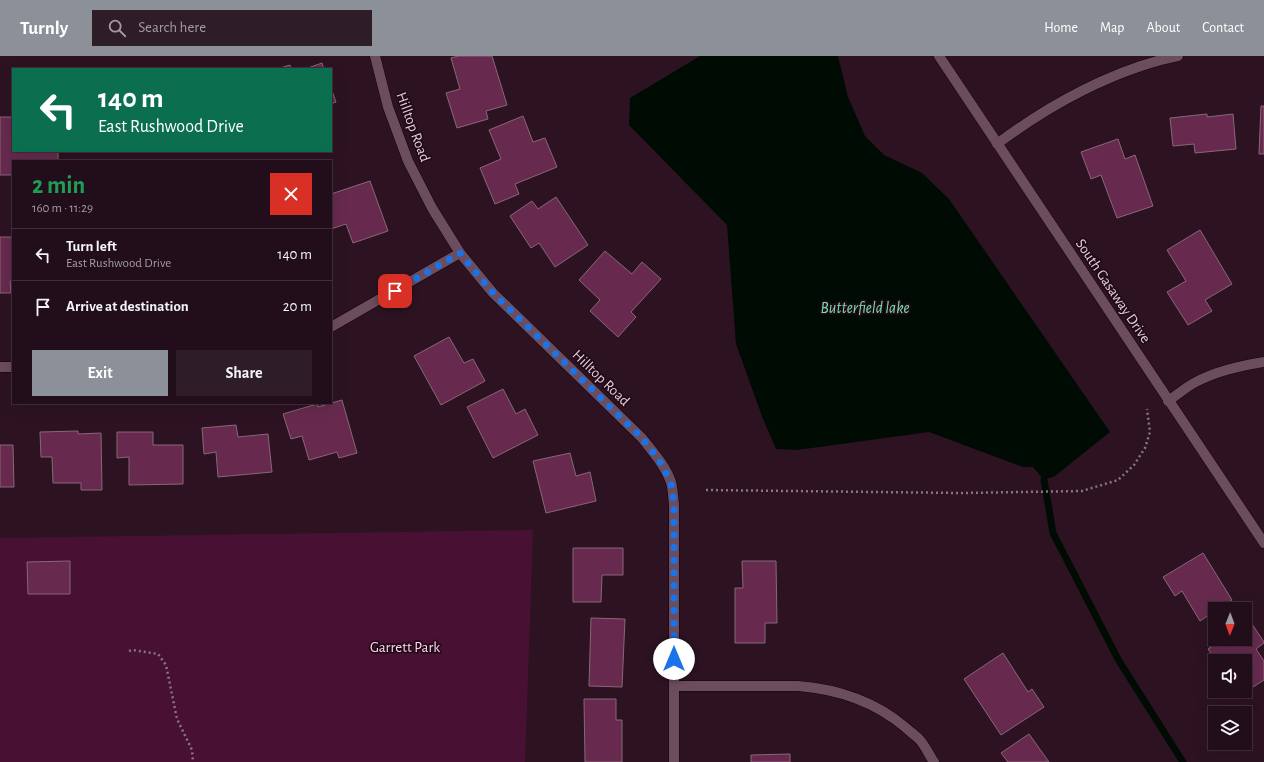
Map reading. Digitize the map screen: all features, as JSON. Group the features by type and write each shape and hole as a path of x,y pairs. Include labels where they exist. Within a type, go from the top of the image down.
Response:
{"street":[{"name":"Hilltop Road","path":"375,56 388,107 408,161 432,208 460,253 493,293 642,438 659,460 671,483 674,504 674,762"},
{"name":"South Gasaway Drive","path":"939,56 1264,543"},
{"path":"997,144 1022,126 1082,91 1126,71 1157,60 1178,56"},
{"path":"332,327 460,253"},
{"path":"1168,401 1193,383 1212,374 1240,366 1264,362"},
{"path":"0,367 12,367"},
{"path":"674,686 798,686 814,687 843,693 866,702 894,718 919,739 934,762"}],"path":[{"path":"706,490 961,493 1082,491 1118,480 1134,465 1145,448 1150,432 1147,409"},
{"path":"129,651 133,650 158,654 166,665 177,719 192,750 193,762"}],"green space":[{"name":"Garrett Park","path":"533,530 525,762 0,762 0,538"}],"water":[{"name":"Butterfield lake","path":"700,56 838,56 848,97 865,136 884,155 922,173 949,199 1110,432 1055,476 1044,480 1033,467 1023,467 929,432 797,450 776,449 763,419 736,344 727,225 629,125 630,98"}],"building":[{"path":"458,56 492,56 507,105 486,111 488,119 457,128 446,93 460,89 451,58"},
{"path":"322,63 324,68 308,68"},
{"path":"290,65 291,68 280,68"},
{"path":"332,91 336,102 332,104"},
{"path":"1261,106 1264,106 1264,154 1259,154"},
{"path":"1207,114 1207,117 1233,114 1236,149 1195,153 1194,144 1173,146 1170,118"},
{"path":"523,116 533,142 545,138 557,167 515,184 519,194 495,204 480,168 501,159 489,130"},
{"path":"0,117 12,117 12,152 58,152 58,160 12,160 12,175 0,175"},
{"path":"1118,139 1125,159 1135,155 1153,206 1117,218 1101,175 1091,179 1081,152"},
{"path":"370,181 388,231 353,243 346,224 332,229 332,194"},
{"path":"556,197 588,245 555,267 539,243 531,248 510,216 532,201 538,209"},
{"path":"1200,230 1232,284 1205,300 1212,311 1188,325 1167,292 1186,281 1167,250"},
{"path":"0,237 12,237 12,281 10,281 11,293 0,293"},
{"path":"605,251 632,274 642,262 661,279 631,312 636,317 618,337 590,311 600,300 579,280"},
{"path":"449,337 464,363 473,359 485,381 441,405 414,356"},
{"path":"503,389 516,414 525,409 538,435 493,458 467,407"},
{"path":"342,400 357,453 339,458 337,452 309,460 302,436 291,439 283,414 317,404 318,407"},
{"path":"236,425 238,437 268,434 272,472 218,477 216,452 204,454 202,428"},
{"path":"78,431 78,434 101,433 102,490 81,490 81,483 53,483 52,457 41,457 40,432"},
{"path":"117,432 153,432 153,445 183,445 183,484 129,485 129,457 117,458"},
{"path":"0,445 13,445 14,487 0,487"},
{"path":"570,453 576,476 590,472 596,501 546,513 533,461"},
{"path":"573,548 623,548 623,575 602,575 601,602 573,602"},
{"path":"1203,553 1232,600 1229,602 1208,602 1208,616 1200,621 1182,591 1175,596 1163,577"},
{"path":"70,561 70,594 28,594 27,562"},
{"path":"742,561 776,561 777,623 765,623 765,643 735,643 735,588 743,588"},
{"path":"591,618 625,619 622,687 589,686"},
{"path":"1252,624 1264,642 1256,649 1264,661 1264,680 1252,688 1252,654 1211,654 1208,649 1212,646 1252,646"},
{"path":"1003,653 1028,692 1032,689 1044,707 1001,735 964,679"},
{"path":"584,699 616,699 616,720 622,720 622,762 585,762"},
{"path":"1029,734 1049,762 1008,762 1001,753"},
{"path":"790,754 790,762 751,762 751,755"}],"waterway":[{"path":"1044,480 1053,533 1119,661 1183,762"}],"route":[{"path":"395,291 460,253 493,293 642,438 659,460 671,483 674,504 674,659"}]}
